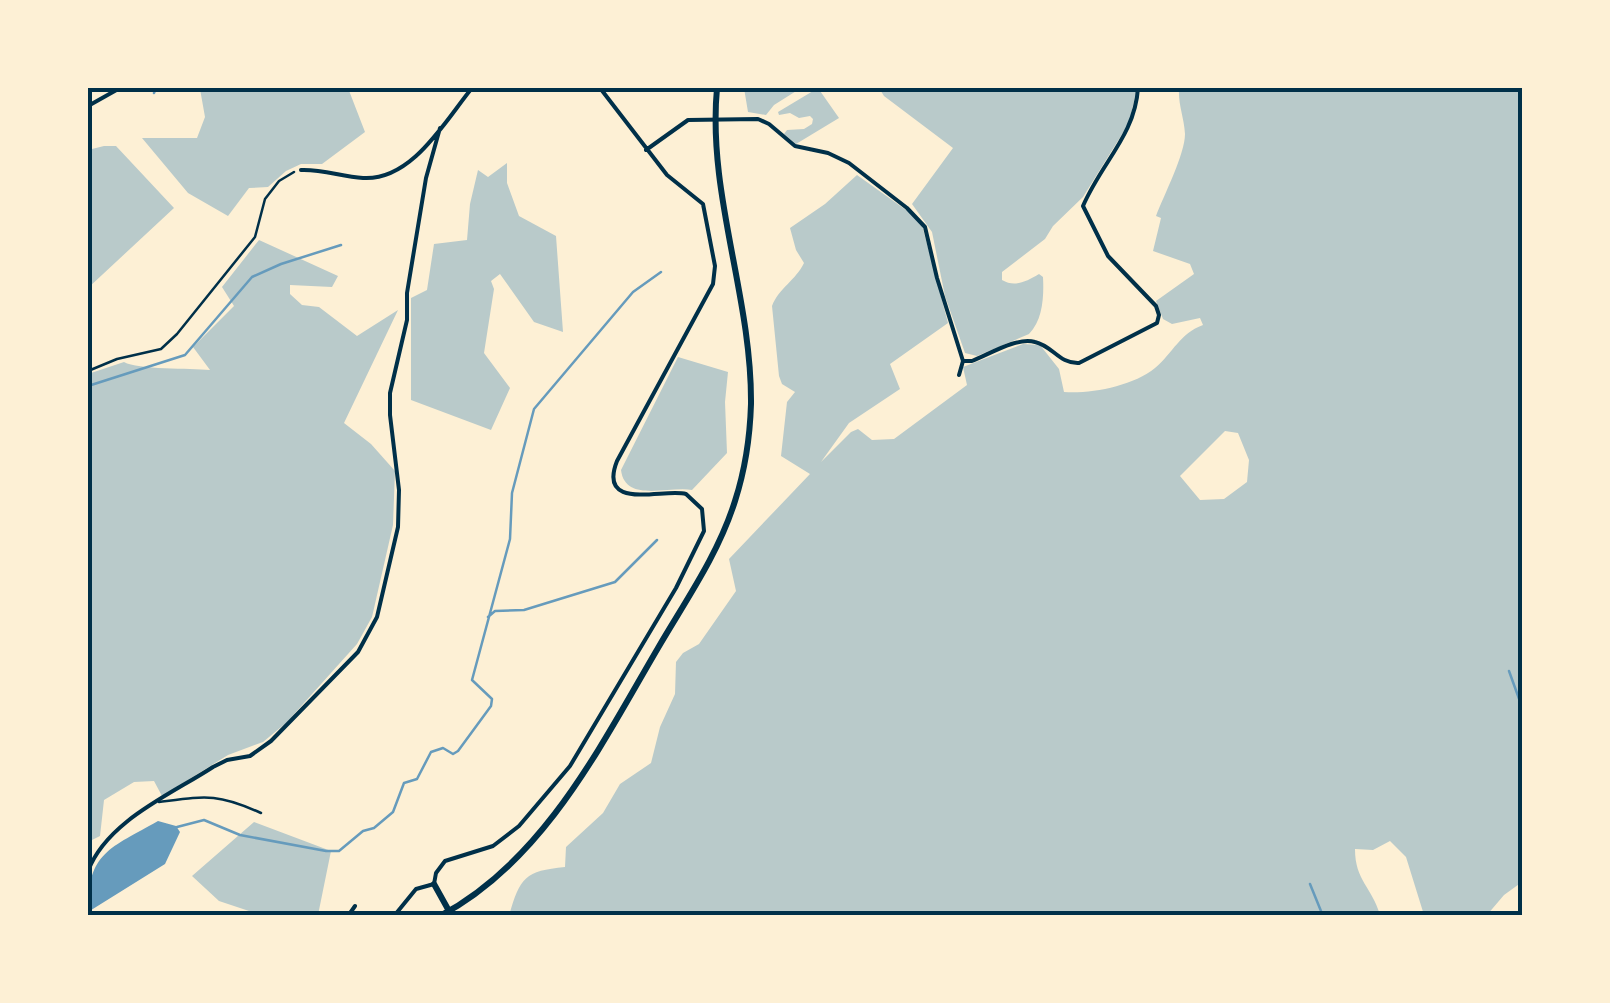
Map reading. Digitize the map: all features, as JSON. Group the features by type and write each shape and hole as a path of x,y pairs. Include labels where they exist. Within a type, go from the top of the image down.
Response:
{"main road":[{"path":"440,916 501,871 569,794 712,559 735,502 748,435 750,374 717,151 717,88"},
{"path":"434,884 449,911"}],"street":[{"path":"88,106 120,88"},
{"path":"302,170 367,179 389,174 408,164 472,88"},
{"path":"394,916 416,890 434,884 445,861 501,842 552,790 588,737 700,540 704,516 693,498 680,492 629,494 618,489 614,480 618,460 715,278 706,214 699,199 677,185 646,150 600,88"},
{"path":"963,360 1026,341 1042,344 1065,362 1079,363 1157,323 1156,306 1108,256 1083,206 1108,157 1133,120 1138,88"},
{"path":"646,150 695,118 741,118 764,121 795,146 840,158 920,219 928,234 937,278 963,360 960,376"},
{"path":"88,871 104,841 213,767 250,756 271,741 358,652 376,617 398,527 399,490 390,393 407,320 407,293 426,178 440,128"},
{"path":"348,916 356,906"}],"lane":[{"path":"159,802 208,795 261,813"}],"path":[{"path":"88,371 117,359 161,349 177,334 254,237 265,199 279,181 302,170"}],"shaded area":[{"path":"195,88 348,88 365,132 322,164 301,164 268,187 249,188 228,216 188,193 142,138 197,138 205,117 200,89"},
{"path":"744,88 801,88 774,105 766,115 748,112"},
{"path":"818,88 839,118 796,144 784,134 787,130 804,129 813,119 778,112"},
{"path":"879,88 1137,88 1129,123 1083,197 1045,239 1002,272 1002,280 1012,283 1039,274 1043,277 1040,315 1029,334 977,356 965,353 945,296 932,232 912,204 953,148 884,96"},
{"path":"1179,88 1522,88 1522,882 1487,915 1424,915 1406,857 1390,841 1373,850 1355,849 1361,877 1380,915 509,916 526,878 565,867 566,847 603,813 620,784 651,763 660,727 675,694 676,662 699,644 736,591 729,559 810,474 781,456 787,402 795,392 782,384 779,376 772,306 804,263 790,228 857,175 922,225 948,323 890,364 900,389 849,423 821,462 858,429 872,440 894,439 967,385 963,367 1023,344 1040,345 1059,369 1064,392 1087,392 1124,384 1155,368 1182,338 1203,325 1200,318 1172,324 1163,319 1156,301 1194,274 1190,264 1153,251 1161,218 1156,216 1184,142","holes":["1225,431 1238,433 1249,460 1247,482 1224,499 1200,500 1180,476"]},
{"path":"116,146 174,208 88,288 88,150"},
{"path":"507,163 507,183 519,216 556,236 563,332 534,322 500,274 491,281 494,289 484,353 510,388 491,430 411,400 411,298 427,290 434,244 467,240 478,170 488,177"},
{"path":"259,240 338,276 332,287 290,285 290,294 302,305 319,307 357,336 398,310 344,423 371,444 395,471 393,525 372,617 357,644 286,723 263,742 228,755 162,796 154,781 134,782 104,800 100,836 88,842 88,374 124,362 152,368 210,370 193,347 234,306 222,287"},
{"path":"678,357 728,372 727,453 692,490 639,490 624,480 621,470"},
{"path":"254,822 331,851 318,915 250,915 249,911 219,901 192,876"}],"water":[{"path":"158,821 176,826 180,832 165,864 88,912 97,864 115,846"}],"waterway":[{"path":"154,93 156,88"},
{"path":"88,386 185,355 252,277 341,245"},
{"path":"177,827 204,820 240,835 339,851 393,812 404,783 417,779 431,752 443,748 453,754 458,751 491,706 492,699 472,680 510,539 512,493 534,409 633,292 661,272"},
{"path":"488,617 495,611 524,610 615,582 657,540"},
{"path":"1509,671 1522,707"},
{"path":"1310,884 1323,916"}]}
